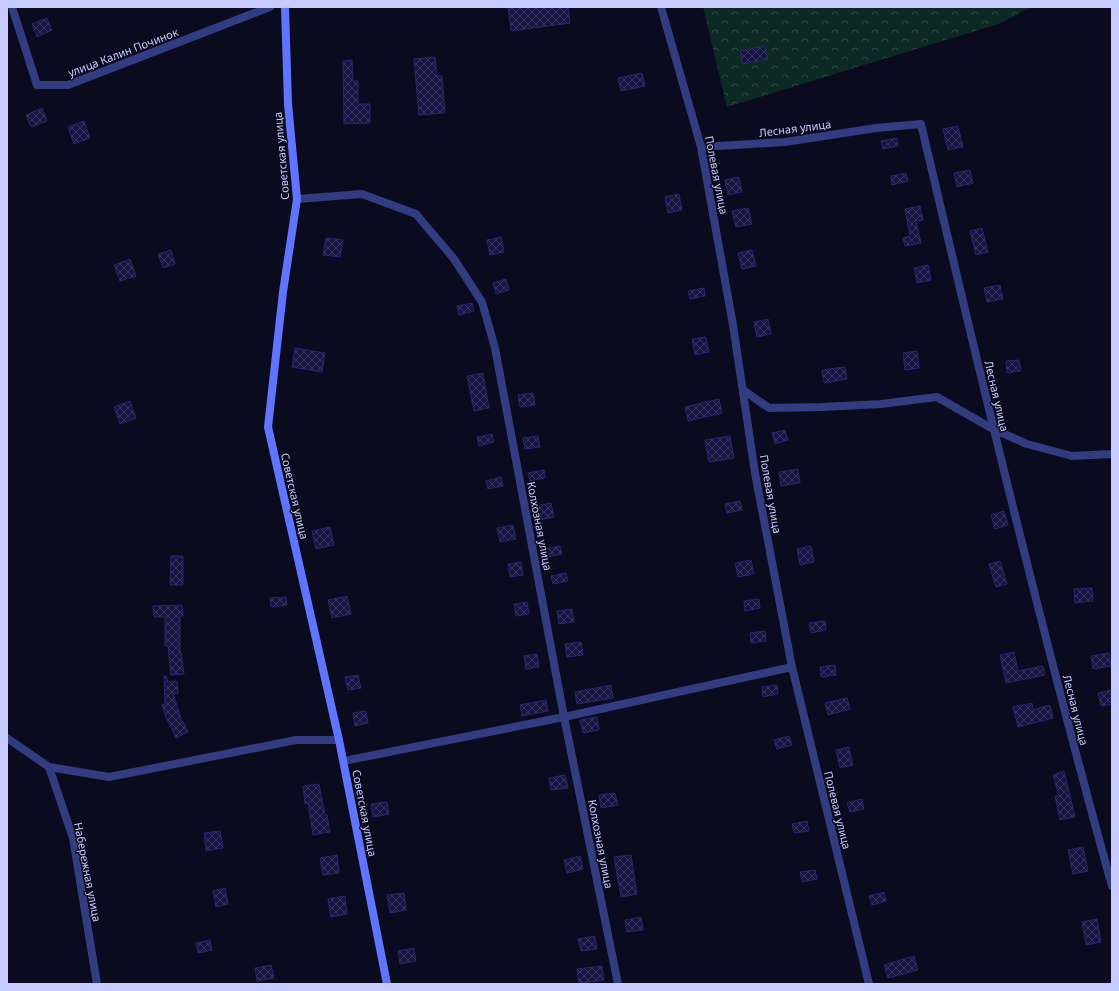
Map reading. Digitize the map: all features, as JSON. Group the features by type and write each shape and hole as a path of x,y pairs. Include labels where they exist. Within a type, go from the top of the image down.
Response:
{"street":[{"name":"улица Калин Починок","path":"12,7 37,85 68,85 270,7"},
{"name":"Советская улица","path":"285,7 288,104 297,199 283,292 268,427 340,740 387,984"},
{"name":"Полевая улица","path":"661,7 701,148 732,317 755,473 792,666 869,984"},
{"name":"Лесная улица","path":"701,148 785,142 876,128 921,124 993,429 1087,797 1112,886"},
{"name":"Колхозная улица","path":"297,199 362,194 416,214 454,259 482,302 495,348 564,717 618,984"},
{"path":"742,390 769,408 881,404 937,398 993,429 1027,444 1072,456 1112,454"},
{"path":"344,761 564,717 792,666"},
{"path":"7,738 50,767 109,777 296,740 340,740"},
{"name":"Набережная улица","path":"50,767 73,838 97,984"}],"green space":[{"path":"703,7 1032,7 998,24 727,107"}],"building":[{"path":"508,7 568,7 570,23 511,31"},
{"path":"47,18 52,30 37,37 32,24"},
{"path":"765,46 768,59 743,64 740,51"},
{"path":"435,57 437,76 442,76 445,113 419,115 414,59"},
{"path":"352,60 353,81 358,81 358,104 370,104 370,123 344,124 343,61"},
{"path":"642,73 645,86 621,91 618,78"},
{"path":"42,108 47,121 31,127 26,115"},
{"path":"84,121 90,138 74,144 68,127"},
{"path":"958,126 963,147 948,150 943,129"},
{"path":"897,138 898,146 883,149 881,141"},
{"path":"970,170 973,183 957,187 954,173"},
{"path":"906,173 908,181 892,185 891,176"},
{"path":"739,177 742,192 728,195 725,180"},
{"path":"679,194 682,210 668,213 665,197"},
{"path":"920,206 923,220 916,221 921,243 905,246 903,238 910,236 905,209"},
{"path":"748,208 752,224 736,227 732,211"},
{"path":"982,228 988,252 976,255 970,231"},
{"path":"501,237 504,252 490,255 487,240"},
{"path":"326,238 343,240 340,257 323,255"},
{"path":"171,250 175,264 163,268 158,254"},
{"path":"752,250 756,266 742,269 738,253"},
{"path":"130,259 136,276 120,281 114,265"},
{"path":"928,265 931,280 917,283 914,268"},
{"path":"506,279 509,290 496,294 493,283"},
{"path":"1000,285 1003,299 987,302 984,288"},
{"path":"704,288 705,296 690,299 688,291"},
{"path":"472,303 474,311 459,315 457,306"},
{"path":"768,319 771,334 757,337 754,322"},
{"path":"706,337 709,352 695,355 692,339"},
{"path":"295,348 325,353 322,372 292,367"},
{"path":"917,351 919,368 905,370 903,353"},
{"path":"1019,360 1021,371 1007,373 1006,361"},
{"path":"845,367 847,379 824,383 822,370"},
{"path":"483,373 489,408 474,411 467,376"},
{"path":"533,393 535,405 520,407 518,395"},
{"path":"719,399 722,413 688,421 685,407"},
{"path":"130,401 136,418 120,424 114,407"},
{"path":"785,430 788,440 775,444 772,433"},
{"path":"492,434 494,442 479,446 477,437"},
{"path":"538,436 540,447 525,449 523,438"},
{"path":"730,436 734,458 709,462 705,440"},
{"path":"798,469 800,483 781,486 779,472"},
{"path":"544,470 545,478 530,481 528,473"},
{"path":"501,477 503,486 488,489 486,481"},
{"path":"740,501 742,510 727,513 725,504"},
{"path":"551,503 554,517 539,520 536,506"},
{"path":"1004,511 1008,525 995,529 991,515"},
{"path":"513,525 516,539 500,542 497,528"},
{"path":"330,527 334,545 316,549 312,531"},
{"path":"560,546 562,554 546,557 545,549"},
{"path":"811,546 814,562 800,565 797,549"},
{"path":"171,556 183,556 183,585 170,585"},
{"path":"751,560 754,574 738,577 735,563"},
{"path":"1000,561 1007,584 996,587 989,564"},
{"path":"521,562 523,575 510,577 508,564"},
{"path":"566,573 568,581 553,584 551,576"},
{"path":"1092,588 1093,601 1075,603 1074,589"},
{"path":"347,596 351,614 332,618 328,600"},
{"path":"286,597 287,605 271,607 270,598"},
{"path":"759,599 760,608 745,611 744,601"},
{"path":"527,602 529,614 516,616 514,604"},
{"path":"182,605 183,616 180,616 180,652 184,674 171,675 168,646 165,646 165,617 154,617 153,606"},
{"path":"572,609 574,622 559,624 557,611"},
{"path":"825,621 826,630 811,633 809,623"},
{"path":"765,631 766,641 751,643 750,633"},
{"path":"581,642 583,655 567,657 565,644"},
{"path":"1014,652 1018,671 1043,666 1045,675 1006,683 1000,655"},
{"path":"1109,653 1111,666 1093,669 1091,656"},
{"path":"537,654 539,667 526,669 524,656"},
{"path":"835,665 836,675 821,677 820,667"},
{"path":"358,675 361,688 348,690 345,677"},
{"path":"164,676 166,676 168,682 177,681 178,694 173,694 182,721 188,732 176,738 162,705 165,704"},
{"path":"611,685 613,698 577,704 575,692"},
{"path":"777,685 778,694 763,697 762,687"},
{"path":"1112,690 1112,704 1101,706 1098,693"},
{"path":"847,698 850,709 828,715 825,703"},
{"path":"546,700 548,711 522,716 520,705"},
{"path":"1032,703 1033,710 1050,705 1053,718 1018,727 1013,707"},
{"path":"366,711 368,723 355,726 353,713"},
{"path":"597,717 599,730 583,733 580,720"},
{"path":"789,736 792,745 777,749 774,740"},
{"path":"849,747 853,765 840,768 836,750"},
{"path":"1064,771 1075,817 1060,820 1055,796 1059,796 1053,775"},
{"path":"565,775 568,788 551,790 549,778"},
{"path":"319,784 330,832 313,835 308,803 305,804 303,786"},
{"path":"615,793 618,805 601,808 599,795"},
{"path":"862,799 864,809 850,812 847,803"},
{"path":"387,802 389,814 373,817 371,804"},
{"path":"807,821 809,831 794,833 792,824"},
{"path":"220,831 223,848 206,851 204,833"},
{"path":"1083,847 1088,871 1073,874 1068,850"},
{"path":"337,855 339,873 323,875 320,858"},
{"path":"631,855 637,894 621,897 614,857"},
{"path":"580,856 583,869 567,873 564,860"},
{"path":"815,870 817,879 802,882 800,872"},
{"path":"225,888 228,904 216,907 213,891"},
{"path":"884,892 886,901 872,905 869,896"},
{"path":"404,893 406,910 390,913 387,895"},
{"path":"345,896 347,914 331,917 328,899"},
{"path":"641,917 643,930 627,932 625,920"},
{"path":"1097,919 1101,942 1086,945 1082,922"},
{"path":"595,936 597,949 581,951 578,939"},
{"path":"210,940 212,950 198,953 196,943"},
{"path":"414,948 416,961 400,964 398,951"},
{"path":"914,956 918,970 888,978 884,965"},
{"path":"271,965 274,978 257,981 255,968"},
{"path":"602,966 604,980 579,983 577,969"}]}
